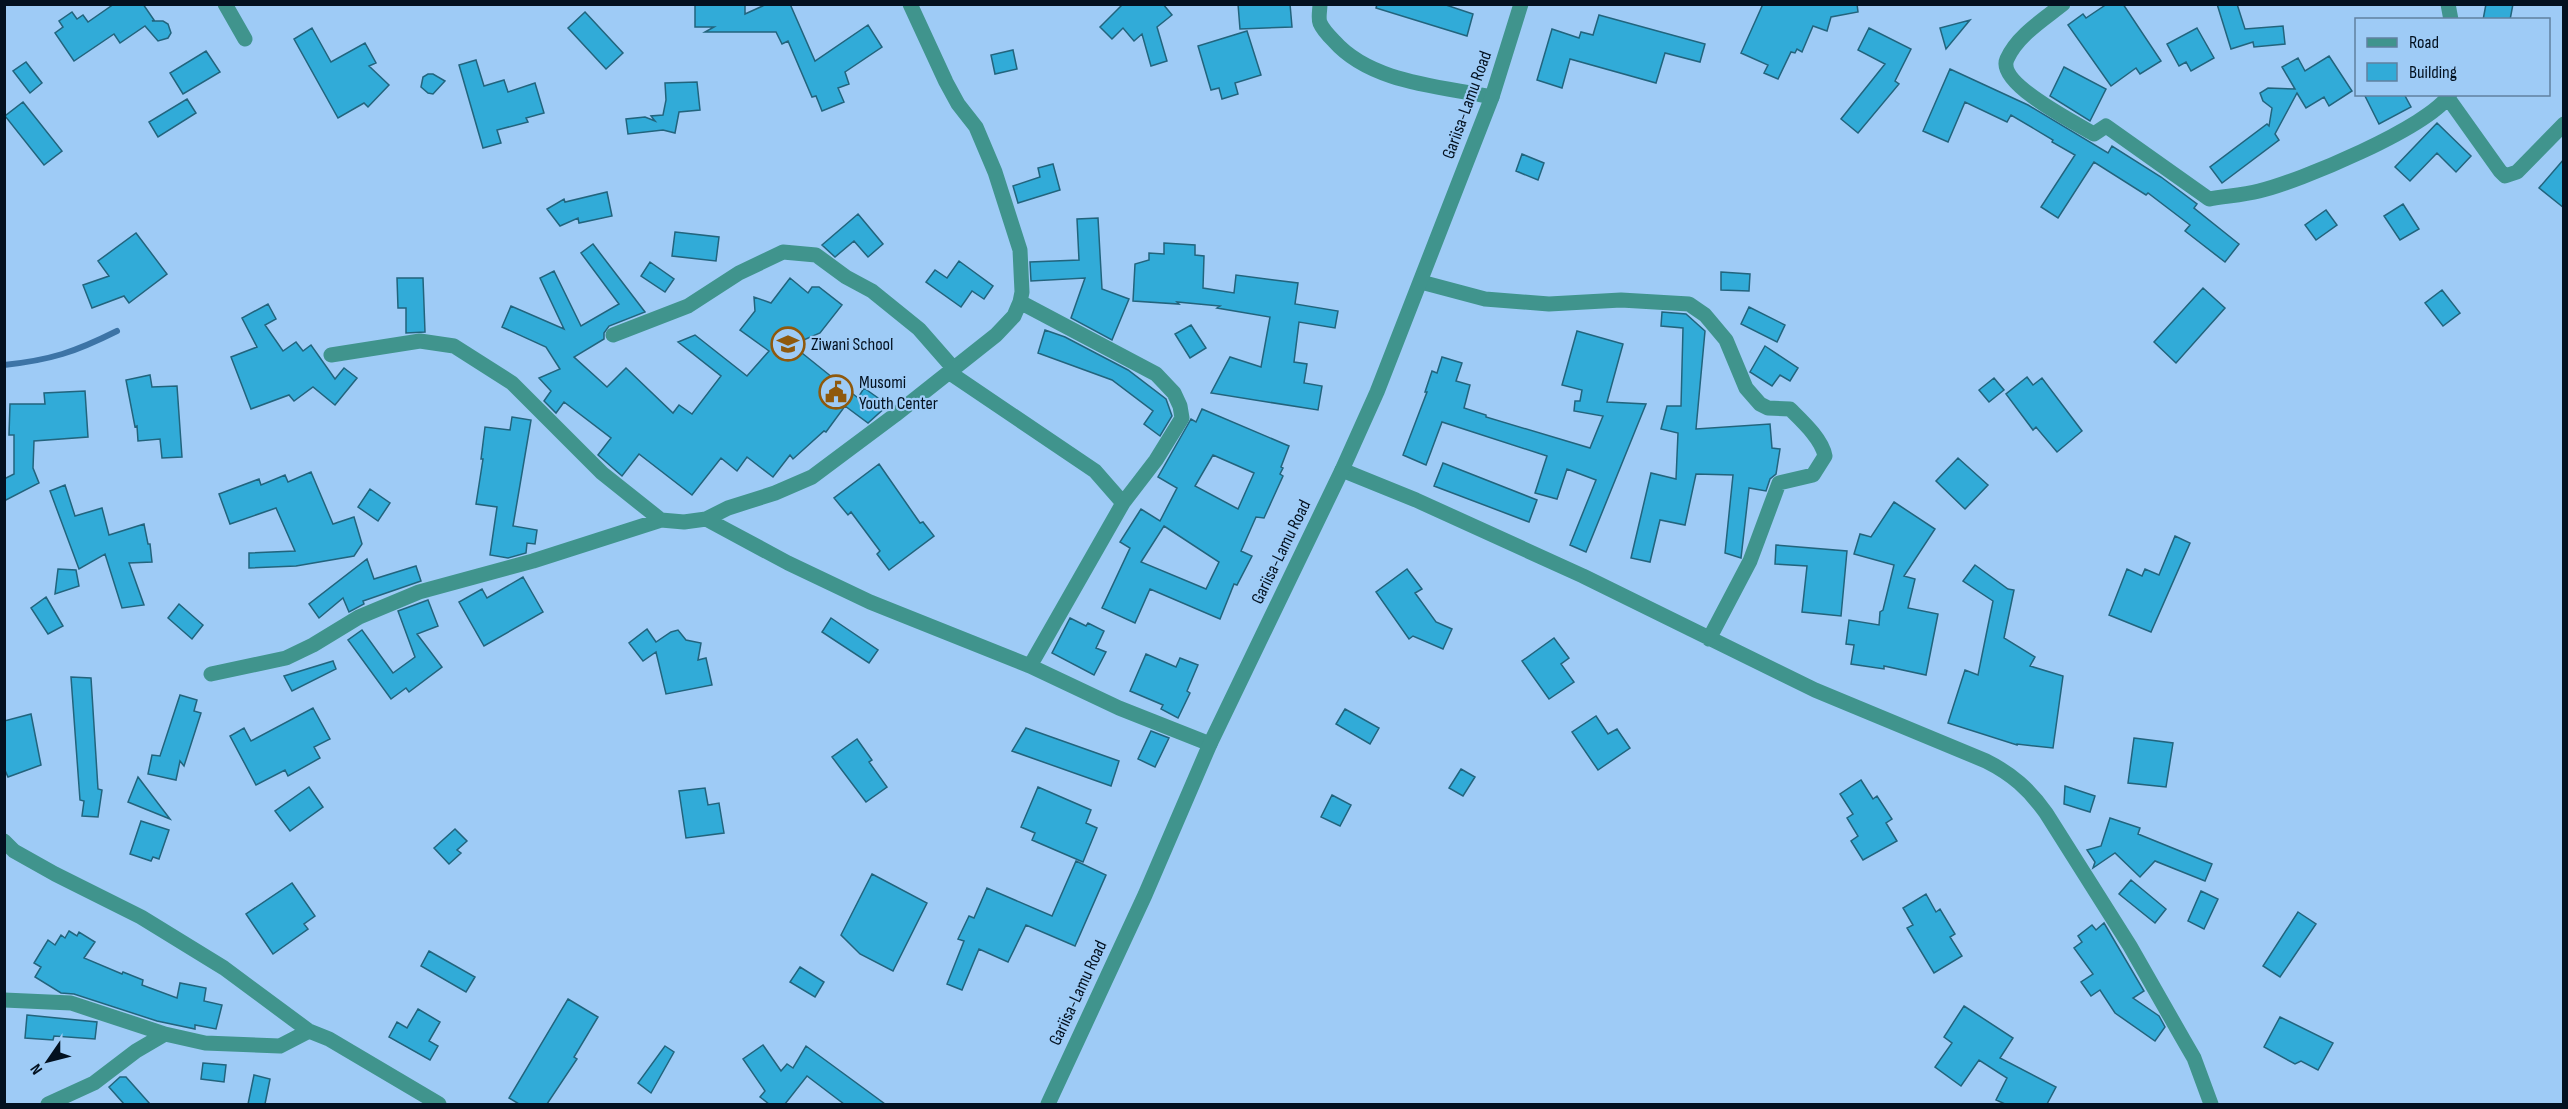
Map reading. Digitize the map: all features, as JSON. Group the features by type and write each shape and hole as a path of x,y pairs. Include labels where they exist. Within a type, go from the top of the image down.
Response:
{"street":[{"path":"225,4 245,39"},
{"path":"211,674 286,658 313,645 359,617 419,592 533,561 661,520 684,522 706,519 728,508 775,493 812,477 996,335 1014,316 1020,302 1022,292 1020,250 995,171 976,128 958,104 946,82 910,4"},
{"path":"1320,4 1320,22 1326,33 1337,45 1368,68 1385,75 1492,97"},
{"name":"Gariisa-Lamu Road","path":"1048,1104 1145,895 1210,744 1342,470 1421,282 1492,97 1521,4"},
{"path":"2062,4 2020,39 2006,60 2005,68 2009,75 2041,103 2094,134 2106,126 2209,199 2260,191 2377,145 2435,111 2449,96 2505,176 2517,172 2564,124"},
{"path":"613,335 688,306 739,273 783,252 816,255 846,277 872,291 911,322 952,371 1095,471 1123,502"},
{"path":"1421,282 1485,299 1549,304 1621,300 1689,304 1706,315 1726,340 1746,388 1760,404 1768,408 1790,409 1809,429 1823,449 1825,456 1813,475 1779,483 1750,561 1709,639"},
{"path":"1020,302 1156,374 1174,393 1182,417 1156,460 1123,502 1030,666"},
{"path":"331,355 420,341 454,346 512,383 602,473 661,520"},
{"path":"1342,470 1416,500 1583,576 1815,690 1986,761 2018,780 2046,813 2130,946 2194,1058 2211,1104"},
{"path":"706,519 788,563 870,602 1030,666 1119,708 1210,744"},
{"path":"4,841 14,851 55,874 141,917 224,968 309,1031 329,1039 439,1104"},
{"path":"4,1000 71,1003 165,1034 205,1043 280,1046 309,1031"},
{"path":"48,1104 94,1083 136,1051 165,1034"}],"building":[{"path":"114,4 143,4 154,20 152,21 163,21 168,24 171,33 168,38 158,41 145,26 120,43 114,34 74,61 55,33 63,27 59,21 72,12 77,19 83,15 88,22"},
{"path":"695,4 745,5 745,14 767,4 790,4 815,61 868,25 882,47 845,72 849,84 838,88 844,102 822,111 816,96 812,97 788,41 782,44 776,32 705,32 714,27 695,27"},
{"path":"1123,4 1163,4 1172,15 1157,27 1167,61 1151,66 1142,34 1134,41 1123,28 1112,39 1100,27"},
{"path":"1238,4 1290,4 1292,27 1240,29"},
{"path":"1377,4 1443,4 1473,14 1467,36 1376,8"},
{"path":"1763,4 1857,4 1858,12 1831,17 1827,31 1813,26 1802,52 1797,49 1795,53 1791,52 1778,79 1764,73 1768,65 1741,53"},
{"path":"2107,4 2123,4 2161,61 2140,74 2136,68 2111,86 2068,25 2083,14 2086,18"},
{"path":"2217,4 2237,4 2245,29 2283,26 2285,44 2254,47 2253,42 2231,49"},
{"path":"2486,4 2513,4 2510,18 2483,18"},
{"path":"585,12 623,53 606,69 568,28"},
{"path":"1599,15 1705,44 1700,62 1665,53 1656,83 1570,59 1562,88 1537,80 1552,29 1579,38 1581,32 1593,35"},
{"path":"1970,20 1946,49 1940,28"},
{"path":"312,28 331,62 365,43 376,63 369,66 389,85 368,107 364,103 338,118 294,39"},
{"path":"1869,28 1911,49 1895,81 1899,84 1858,133 1841,119 1885,64 1858,50"},
{"path":"2197,28 2214,58 2191,71 2186,62 2179,66 2167,44"},
{"path":"1247,31 1261,75 1235,83 1238,94 1222,99 1219,88 1211,90 1198,46"},
{"path":"1013,50 1017,69 995,74 991,55"},
{"path":"206,51 220,72 183,94 170,73"},
{"path":"2329,56 2352,91 2329,106 2324,97 2306,108 2297,93 2275,134 2279,140 2222,183 2210,167 2267,124 2269,126 2272,108 2263,101 2260,93 2268,88 2295,89 2282,67 2298,58 2305,71"},
{"path":"476,60 484,86 504,80 508,92 535,83 544,113 526,118 528,122 497,130 501,143 483,148 459,65"},
{"path":"26,62 42,83 30,93 13,71"},
{"path":"2064,67 2106,89 2090,121 2050,96"},
{"path":"1950,69 2028,105 2108,153 2112,146 2161,177 2197,204 2194,208 2239,244 2225,262 2185,231 2190,225 2148,193 2146,195 2094,162 2058,218 2041,207 2075,155 2052,142 2053,140 2011,115 2007,122 1965,102 1948,142 1923,131"},
{"path":"433,74 445,81 433,94 421,87 423,77"},
{"path":"697,82 700,110 679,112 675,133 663,130 628,134 626,119 645,117 655,121 651,116 663,115 666,100 665,83"},
{"path":"2365,96 2405,96 2411,107 2379,124"},
{"path":"187,99 196,113 158,137 149,122"},
{"path":"23,102 62,151 44,165 5,116"},
{"path":"2437,123 2471,156 2456,172 2437,153 2410,181 2395,167"},
{"path":"1522,154 1544,163 1538,180 1516,171"},
{"path":"2564,159 2564,208 2539,188"},
{"path":"1053,164 1060,190 1018,203 1013,186 1040,177 1038,168"},
{"path":"607,192 612,216 579,223 578,218 560,226 547,209 564,199 565,202"},
{"path":"2403,204 2419,229 2400,240 2384,216"},
{"path":"2326,210 2337,225 2316,240 2305,225"},
{"path":"858,214 883,244 868,257 854,241 835,257 822,245"},
{"path":"1098,218 1102,289 1129,299 1112,340 1071,318 1085,278 1031,281 1030,262 1079,260 1077,219"},
{"path":"675,232 719,237 716,261 672,256"},
{"path":"136,233 167,274 129,303 124,296 92,308 83,285 109,276 98,261"},
{"path":"1164,243 1195,245 1195,255 1204,256 1203,288 1234,293 1236,275 1298,283 1295,304 1338,311 1335,328 1299,322 1294,362 1307,364 1304,383 1322,386 1318,410 1211,393 1230,357 1261,367 1270,317 1217,308 1220,306 1133,301 1135,264 1149,260 1149,253 1164,254"},
{"path":"593,244 645,312 609,326 604,333 604,339 574,357 607,387 626,368 673,413 679,405 692,414 721,376 678,342 695,335 747,376 769,351 740,330 755,311 754,297 771,303 790,278 808,293 812,287 819,287 842,305 820,333 792,345 858,398 864,388 888,405 868,423 845,406 826,432 824,431 793,459 790,455 773,477 747,457 737,471 721,458 692,495 639,454 622,476 598,455 611,438 564,402 556,413 544,401 551,391 539,378 560,369 546,347 502,327 511,306 564,329 540,278 554,271 581,326 619,304 581,253"},
{"path":"959,261 993,286 984,299 972,291 961,307 926,282 935,270 947,278"},
{"path":"650,262 674,279 665,292 641,276"},
{"path":"1721,272 1750,274 1749,291 1721,290"},
{"path":"397,278 423,278 425,332 406,333 406,308 398,308"},
{"path":"2203,288 2225,308 2176,363 2154,342"},
{"path":"2442,290 2460,313 2443,326 2425,303"},
{"path":"268,304 276,319 265,325 283,351 296,342 303,351 311,345 335,379 344,368 357,378 335,405 313,387 294,401 289,395 251,409 231,357 257,347 242,318"},
{"path":"1749,307 1785,325 1777,342 1741,324"},
{"path":"1662,312 1686,314 1705,331 1696,429 1770,424 1772,448 1780,449 1776,474 1770,479 1766,491 1749,488 1741,558 1725,553 1733,475 1696,474 1685,525 1660,520 1650,562 1631,558 1651,473 1676,479 1678,433 1661,429 1667,406 1681,406 1683,328 1661,326"},
{"path":"1191,325 1206,348 1190,358 1175,334"},
{"path":"1045,330 1065,337 1128,370 1166,399 1172,416 1160,436 1144,424 1153,411 1112,380 1038,353"},
{"path":"1577,331 1623,344 1607,402 1646,404 1586,552 1570,545 1596,480 1567,469 1557,499 1535,493 1547,456 1442,422 1426,465 1403,455 1427,392 1425,392 1432,371 1437,373 1442,357 1462,363 1456,381 1470,385 1464,408 1486,415 1486,417 1590,448 1603,416 1574,411 1575,401 1580,401 1582,390 1562,385"},
{"path":"1765,346 1798,368 1790,381 1780,375 1772,386 1750,372"},
{"path":"150,375 152,387 177,386 182,457 162,458 160,439 138,441 137,426 135,427 126,380"},
{"path":"2027,377 2033,385 2042,378 2082,431 2057,452 2036,427 2033,430 2006,394"},
{"path":"1994,378 2004,390 1989,402 1979,390"},
{"path":"85,391 88,437 34,441 33,468 39,483 4,501 4,479 14,474 14,435 9,435 10,404 45,404 44,393"},
{"path":"1202,409 1289,446 1281,467 1283,468 1280,474 1283,476 1264,518 1256,517 1241,551 1252,556 1237,585 1234,584 1220,619 1150,589 1135,623 1102,608 1130,548 1120,542 1141,509 1160,521 1177,488 1158,477 1191,419 1196,422","holes":["1213,455 1254,473 1238,509 1195,486","1164,526 1219,562 1206,589 1141,562"]},
{"path":"512,417 531,420 513,526 537,530 535,544 527,543 526,553 508,558 490,555 497,507 476,504 485,427 510,430"},
{"path":"1958,458 1988,485 1965,509 1936,481"},
{"path":"1443,463 1537,500 1529,522 1434,486"},
{"path":"879,464 920,523 923,522 934,536 889,570 877,554 880,551 851,512 848,515 834,498"},
{"path":"311,472 333,524 354,517 362,544 354,556 296,566 249,568 249,553 295,551 276,508 230,524 219,494 259,479 261,485 285,475 288,482"},
{"path":"65,485 75,516 102,508 109,535 144,524 152,562 129,563 144,605 122,608 105,554 79,569 50,491"},
{"path":"370,489 390,503 378,521 358,507"},
{"path":"1894,502 1935,529 1904,576 1915,579 1908,608 1938,614 1926,675 1884,666 1884,669 1851,664 1854,645 1846,644 1849,620 1879,625 1880,612 1883,610 1894,565 1854,554 1860,534 1871,537"},
{"path":"2175,536 2190,543 2151,632 2109,615 2127,569 2142,576 2145,569 2159,575"},
{"path":"1776,545 1847,551 1841,616 1802,612 1807,566 1775,564"},
{"path":"367,559 374,579 416,566 421,581 363,601 364,604 349,612 343,598 319,618 309,604"},
{"path":"1975,565 2008,589 2014,590 2004,638 2035,657 2030,666 2063,676 2053,748 2017,745 1948,723 1965,670 1978,675 1993,601 1963,581"},
{"path":"58,569 76,570 79,586 55,594"},
{"path":"1407,569 1422,589 1415,593 1436,622 1452,629 1443,649 1413,636 1409,639 1376,592"},
{"path":"523,577 543,612 484,646 459,602 482,589 487,598"},
{"path":"46,597 63,626 48,634 31,608"},
{"path":"428,600 438,626 417,634 442,667 409,692 406,688 391,699 348,640 362,630 393,673 415,657 398,611"},
{"path":"179,604 203,625 192,639 168,618"},
{"path":"831,618 878,650 869,663 822,632"},
{"path":"1070,618 1104,631 1096,648 1106,652 1094,675 1052,653"},
{"path":"647,629 656,642 678,630 686,640 701,643 698,660 706,658 712,685 666,694 656,652 643,661 629,643"},
{"path":"1554,638 1569,658 1561,664 1574,682 1549,699 1522,661"},
{"path":"1146,654 1176,667 1180,658 1198,665 1187,691 1190,693 1178,718 1161,709 1163,705 1130,691"},
{"path":"333,661 336,669 292,691 284,676"},
{"path":"71,677 91,678 98,789 102,790 98,817 82,816 84,801 80,800"},
{"path":"180,695 197,700 194,711 201,713 184,766 180,761 176,780 148,774 152,755 160,756"},
{"path":"313,708 330,739 314,747 320,758 288,776 285,770 256,785 230,736 244,728 251,741"},
{"path":"1345,709 1379,728 1370,744 1336,724"},
{"path":"31,714 41,765 8,777 4,768 4,721"},
{"path":"1596,716 1608,734 1617,729 1630,748 1598,770 1572,732"},
{"path":"1026,728 1119,761 1111,786 1012,751"},
{"path":"1151,731 1169,738 1155,767 1138,759"},
{"path":"2134,738 2173,743 2166,787 2128,783"},
{"path":"857,739 872,760 869,762 887,787 866,802 832,757"},
{"path":"1461,769 1475,777 1463,796 1449,788"},
{"path":"138,777 170,819 128,802"},
{"path":"1861,780 1873,799 1877,796 1892,819 1886,823 1897,841 1863,860 1851,841 1858,836 1847,818 1853,814 1840,794"},
{"path":"2065,786 2095,796 2090,812 2064,804"},
{"path":"309,787 323,807 290,831 275,811"},
{"path":"1038,787 1091,810 1086,823 1097,828 1083,862 1032,840 1035,833 1021,827"},
{"path":"705,788 708,805 719,803 724,833 686,838 679,791"},
{"path":"1332,795 1351,805 1340,826 1321,817"},
{"path":"2110,818 2140,828 2138,834 2212,864 2205,881 2155,861 2140,877 2115,853 2093,868 2095,862 2087,850 2101,846"},
{"path":"141,821 169,830 159,859 153,857 151,861 130,854"},
{"path":"455,829 467,841 457,850 461,853 449,864 434,848"},
{"path":"1076,861 1106,875 1075,946 1026,925 1008,962 979,949 962,990 947,984 964,941 958,939 969,916 974,918 987,888 1052,916"},
{"path":"872,874 927,903 893,971 860,954 841,935"},
{"path":"2131,880 2166,909 2155,923 2119,894"},
{"path":"292,883 315,916 304,924 308,929 273,954 246,914"},
{"path":"2201,891 2218,899 2204,929 2188,921"},
{"path":"1926,894 1936,912 1940,909 1955,934 1950,937 1962,956 1934,973 1907,928 1913,925 1903,908"},
{"path":"2298,912 2316,924 2280,977 2263,966"},
{"path":"2104,923 2144,991 2133,998 2159,1016 2165,1027 2155,1041 2115,1013 2100,990 2091,996 2081,982 2093,974 2074,948 2082,942 2078,936 2092,925 2096,930"},
{"path":"69,931 77,936 79,932 95,942 84,958 143,980 142,985 177,998 180,983 206,988 204,1001 222,1005 216,1029 195,1025 195,1029 157,1021 74,994 61,993 35,977 41,967 34,963 48,940 55,945 61,935 65,938"},
{"path":"429,951 475,977 466,992 421,966"},
{"path":"800,967 824,982 815,997 790,982"},
{"path":"568,999 598,1017 574,1057 577,1059 547,1104 519,1104 509,1098"},
{"path":"1964,1006 2013,1038 2000,1058 2056,1087 2047,1104 2005,1104 1996,1100 2007,1078 1979,1060 1961,1086 1935,1067 1952,1043 1944,1037"},
{"path":"418,1009 440,1022 429,1041 438,1046 430,1060 389,1037 397,1022 407,1028"},
{"path":"27,1015 97,1022 95,1039 54,1036 53,1040 25,1038"},
{"path":"2280,1017 2333,1043 2318,1070 2301,1061 2295,1064 2264,1047"},
{"path":"763,1045 781,1071 787,1064 793,1068 806,1046 885,1104 844,1104 807,1076 785,1104 769,1104 760,1097 765,1091 743,1059"},
{"path":"665,1046 674,1052 651,1093 638,1083"},
{"path":"203,1063 226,1065 224,1082 201,1079"},
{"path":"254,1075 270,1079 265,1104 248,1104"},
{"path":"120,1077 126,1077 150,1104 124,1104 109,1087"}],"waterway":[{"path":"4,365 36,361 62,354 117,331"}],"place":[{"name":"Ziwani School","path":"788,344"},
{"name":"Musomi Youth Center","path":"836,392"}]}
